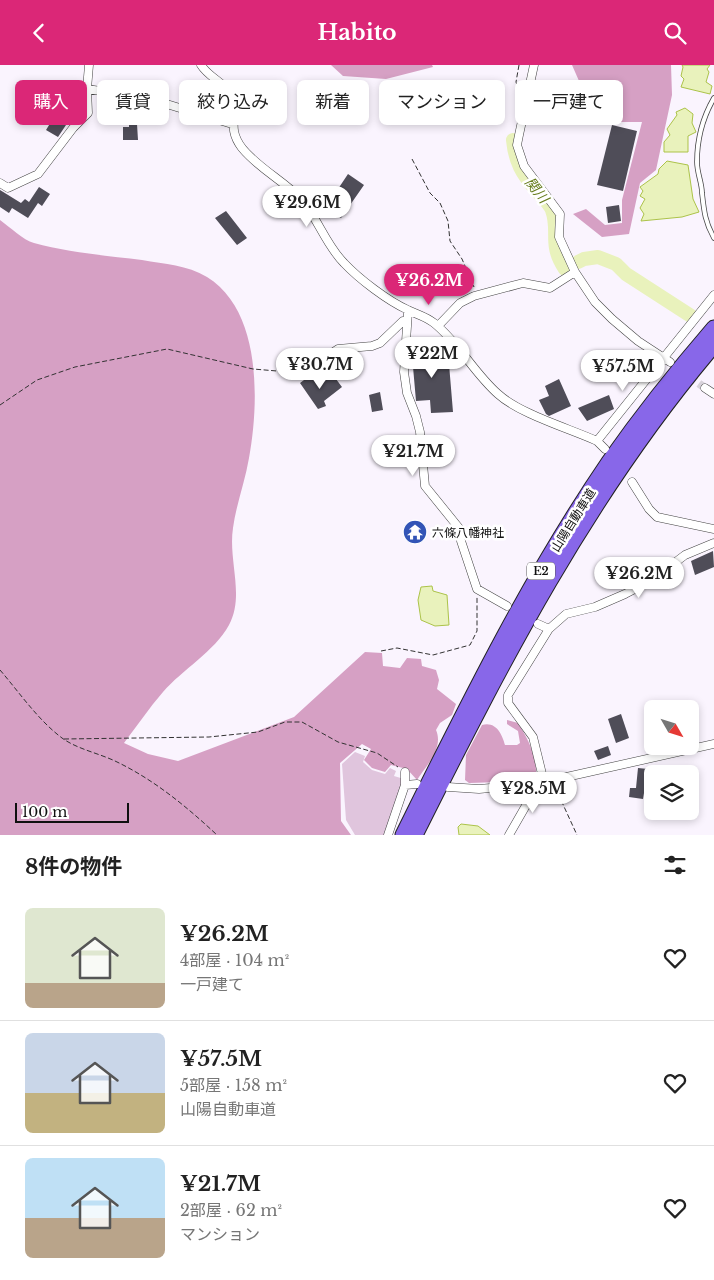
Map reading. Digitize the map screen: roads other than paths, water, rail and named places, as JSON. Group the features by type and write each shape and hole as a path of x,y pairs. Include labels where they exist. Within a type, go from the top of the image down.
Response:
{"highway":[{"path":"663,389 714,321"},
{"name":"山陽自動車道","path":"403,835 478,686 550,557 610,462 663,389 714,328"},
{"name":"山陽自動車道","path":"415,835 478,708 560,561 618,470 699,363 714,347"}],"street":[{"path":"87,114 89,65"},
{"path":"201,65 206,73 215,80"},
{"path":"534,65 517,145 519,155 524,166 560,214 559,237 575,273 595,302 638,341 668,360"},
{"path":"87,89 147,98 179,108"},
{"path":"0,183 8,188 38,174 76,125"},
{"path":"232,125 235,138 243,149 302,201 345,265 390,300 408,311 424,315 438,326 498,394 514,405 597,441 604,449"},
{"path":"438,326 460,303 474,296 523,283 550,288 575,273"},
{"path":"597,441 668,360 668,350 714,295"},
{"path":"408,311 404,372 407,393 420,433 425,486 459,528 461,541 477,589 507,606"},
{"path":"314,368 323,363 329,355 338,349 380,343 402,321 406,321"},
{"path":"705,388 714,394"},
{"path":"632,482 649,509 657,517 714,529"},
{"path":"544,781 533,737 508,703 508,695 549,629 566,614 595,607 625,594 652,580 685,555 714,543"},
{"path":"538,623 549,629"},
{"path":"448,787 478,789 535,784 714,744"},
{"path":"388,835 405,785 405,772"},
{"path":"509,835 532,795 535,784"},
{"path":"405,785 417,785"}],"lane":[{"path":"714,98 706,113 697,163 702,193 702,210 706,225 714,238"}],"waterway":[{"name":"関川","path":"513,140 515,155 523,173 552,210 557,252 565,269 568,269"},
{"name":"関川","path":"578,262 598,257 616,264 626,274 691,316"}],"tunnel":[{"path":"670,362 705,388"}],"place":[{"name":"六條八幡神社","path":"415,532"}]}
